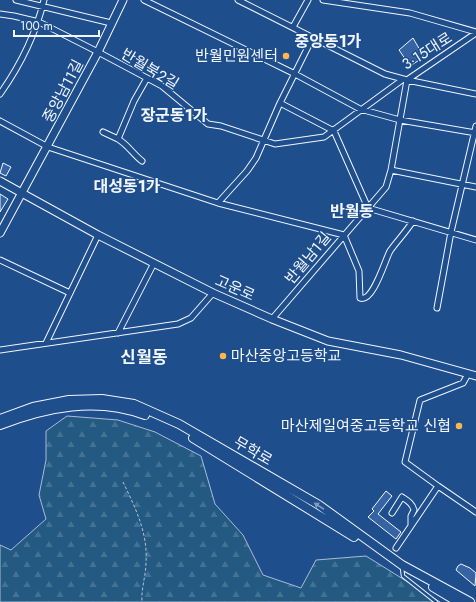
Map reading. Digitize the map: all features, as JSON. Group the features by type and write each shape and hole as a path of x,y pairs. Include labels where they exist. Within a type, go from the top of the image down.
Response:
{"main road":[{"name":"중앙남11길","path":"0,233 48,147 98,52 123,0"},
{"name":"고운로","path":"0,180 98,235 213,293 272,318 328,341 401,355 476,376"},
{"name":"무학로","path":"0,419 33,407 68,400 102,399 134,404 179,424 319,505 402,564 470,602"},
{"name":"무학로","path":"0,425 46,410 81,405 120,407 154,418 190,436 280,490 458,602"}],"street":[{"path":"16,0 111,23"},
{"path":"0,94 12,77 39,22 44,0"},
{"path":"144,0 295,74 360,109 400,120 475,133"},
{"name":"3·15대로","path":"238,0 385,74 404,80 476,33"},
{"path":"293,27 308,0"},
{"path":"323,0 410,13 476,33"},
{"name":"반월북2길","path":"0,14 39,22 98,52 162,86 208,124 275,144 324,137 334,131 360,109 404,80"},
{"path":"218,202 247,171 256,158 280,103 313,37"},
{"path":"118,139 134,102 147,78"},
{"path":"404,80 476,94"},
{"name":"반월남1길","path":"272,318 386,188 391,170 400,120 404,80"},
{"path":"280,103 334,131 368,208 476,240"},
{"path":"0,121 48,147 218,202 344,235 359,271 358,294 360,298 363,299 366,298 371,292 390,252 413,221"},
{"path":"437,308 451,232 476,126"},
{"path":"103,132 127,144 136,157 142,161"},
{"path":"391,170 476,187"},
{"path":"46,343 98,235"},
{"path":"0,260 70,294"},
{"path":"118,333 154,263"},
{"path":"0,350 178,324 191,318 213,293"},
{"path":"468,374 463,383 420,400 405,462 476,512"},
{"path":"396,548 438,486"},
{"path":"392,513 402,498 407,500 411,503 414,510 411,516 411,526"}],"lane":[{"path":"402,568 403,576 436,602"}],"path":[{"path":"123,482 142,526 145,538 146,562 142,587 142,602"}],"green space":[{"path":"67,416 118,420 155,432 201,456 215,504 243,535 263,575 301,588 316,560 366,556 440,602 0,602 0,545 11,550 46,519 39,495 46,460 46,431"}],"building":[{"path":"413,38 424,57 410,66 399,50"},
{"path":"3,163 11,167 6,176 0,173"},
{"path":"0,194 8,199 0,212"},
{"path":"386,491 392,496 378,514 401,532 396,539 368,517 374,511 372,509"},
{"path":"461,564 470,568 476,573 475,586 456,570"}],"place":[{"name":"반월민원센터","path":"286,56"},
{"name":"마산중앙고등학교","path":"223,356"},
{"name":"마산제일여중고등학교 신협","path":"459,426"}],"district":[{"name":"중앙동1가","path":"328,41"},
{"name":"장군동1가","path":"174,115"},
{"name":"대성동1가","path":"127,186"},
{"name":"반월동","path":"352,211"},
{"name":"신월동","path":"144,357"}]}
